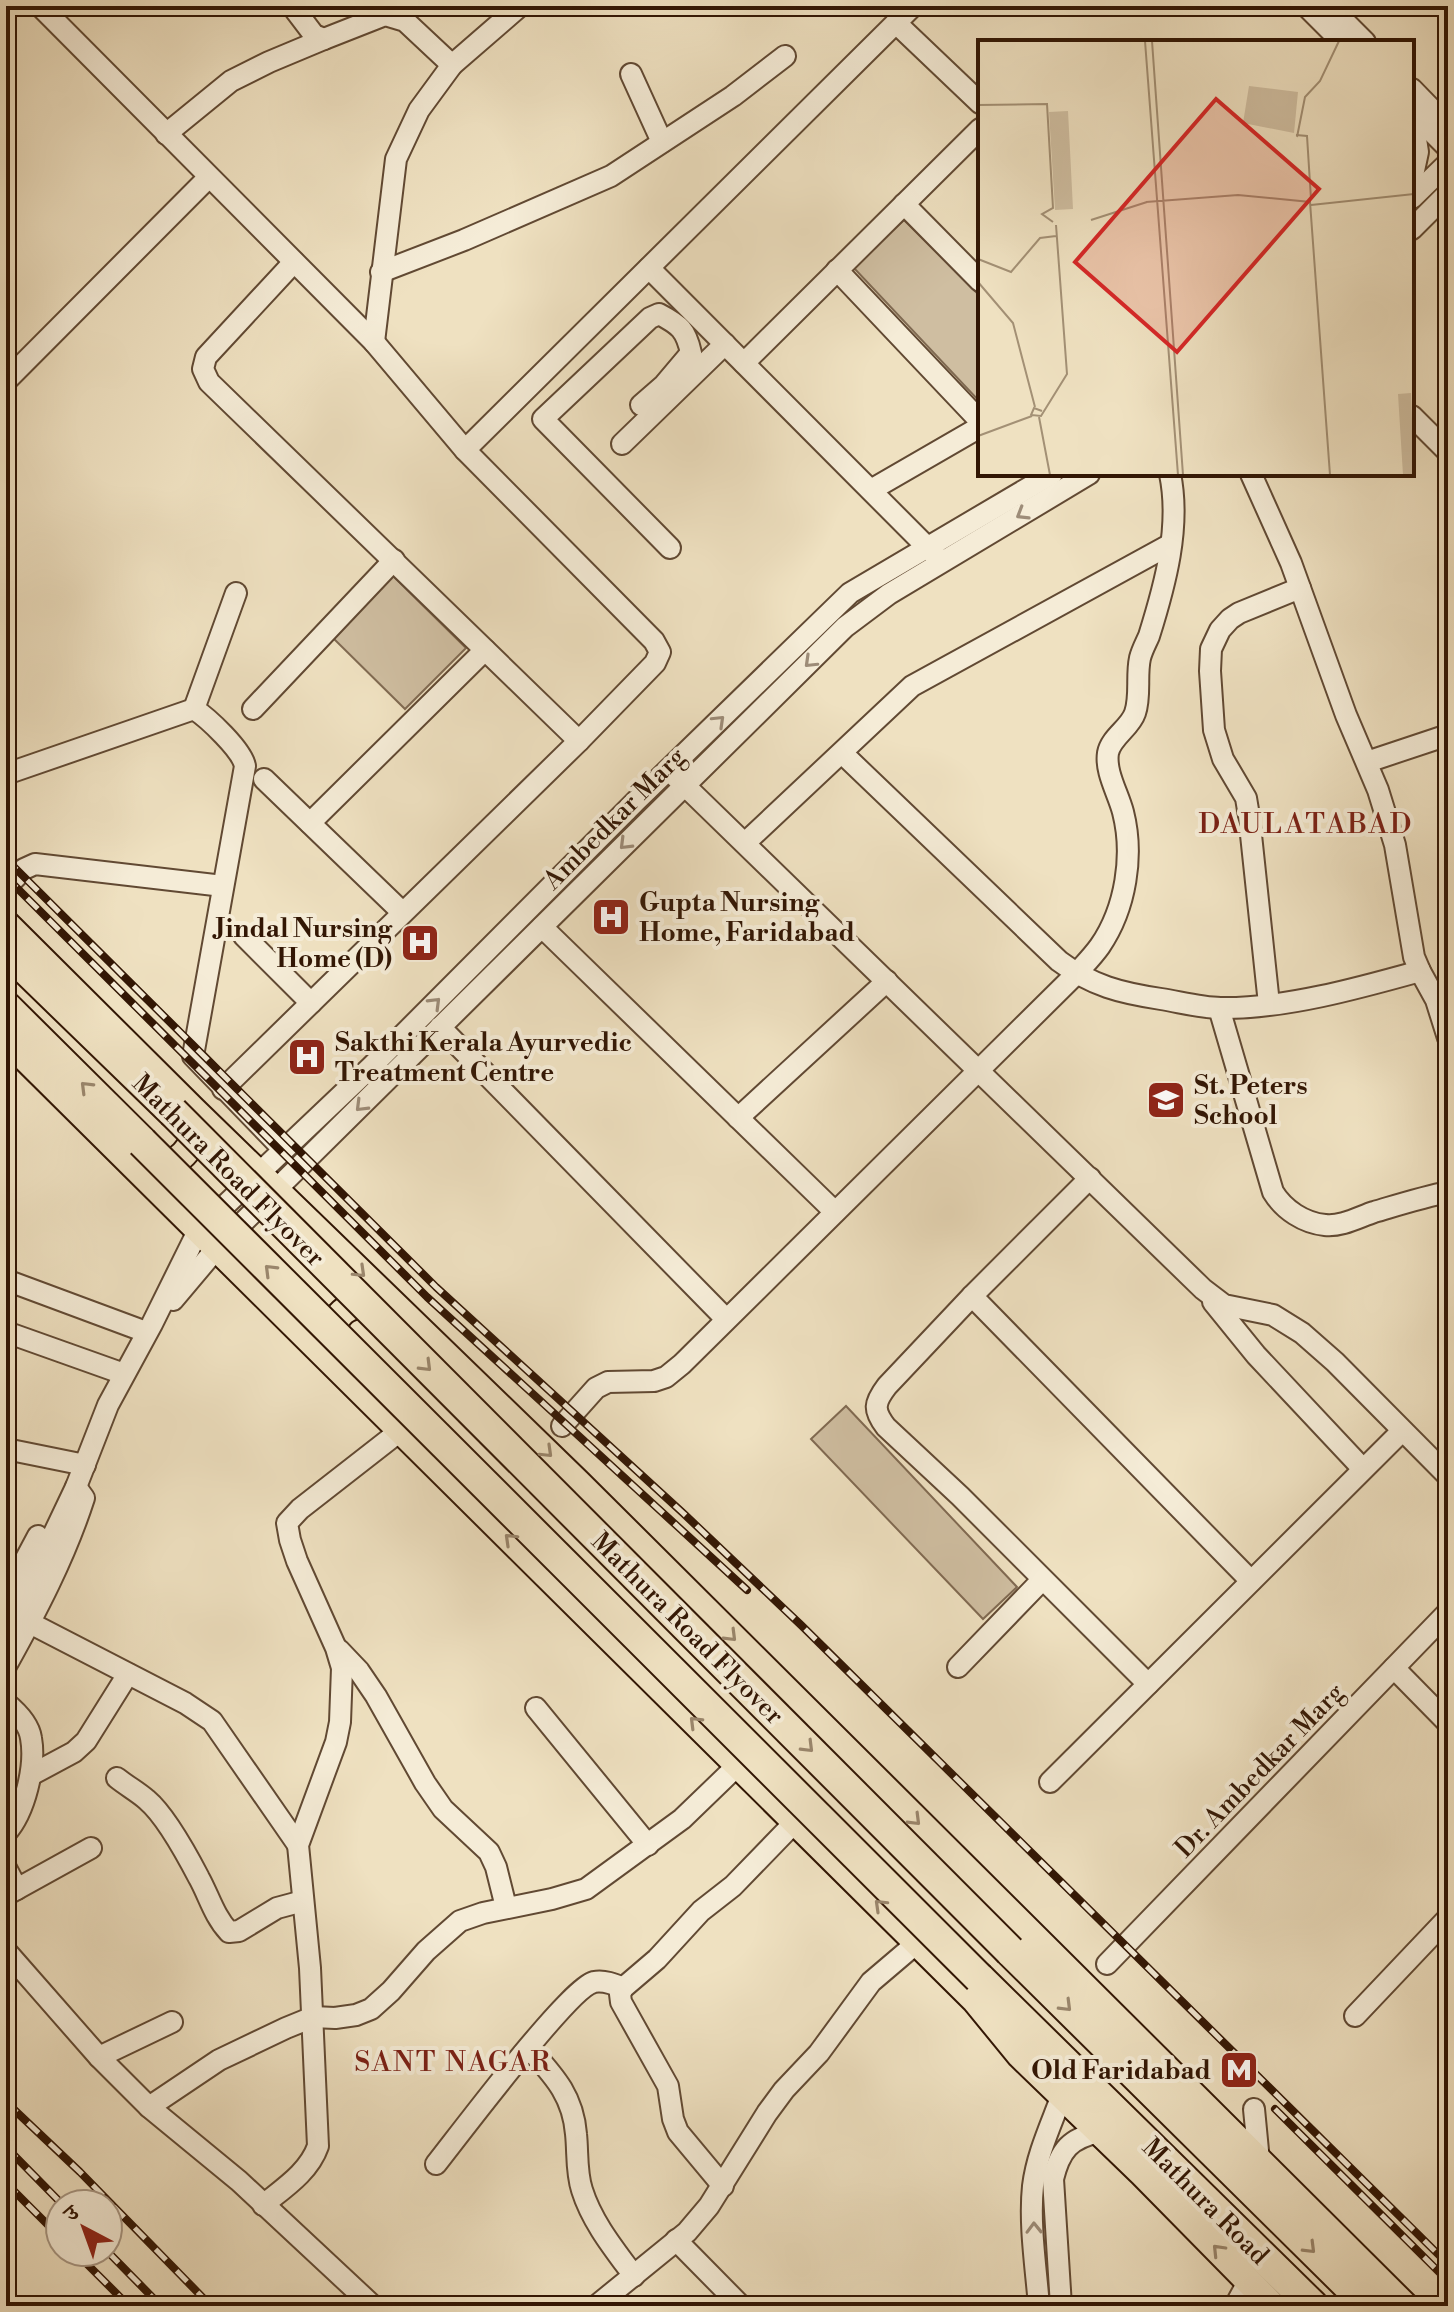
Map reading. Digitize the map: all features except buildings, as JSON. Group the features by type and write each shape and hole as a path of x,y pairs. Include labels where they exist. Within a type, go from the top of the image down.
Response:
{"highway":[{"name":"Mathura Road Flyover","path":"6,950 184,1123 1010,1951 1369,2306"},
{"name":"Mathura Road Flyover","path":"6,1007 1100,2096"},
{"path":"986,2011 1100,2096"},
{"name":"Mathura Road","path":"1100,2096 1313,2306"}],"main road":[{"path":"6,924 123,1042 577,1482 1405,2306"},
{"path":"6,1039 918,1942 986,2011 1015,2049 1273,2306"},
{"path":"123,1042 154,1061 265,1178"},
{"path":"134,1167 156,1168 176,1162 189,1148 197,1130 193,1110"},
{"path":"326,1358 332,1325 342,1311 355,1303 387,1298"}],"street":[{"path":"40,6 374,342 465,450 654,641 660,652 655,663 579,741 223,1089"},
{"path":"292,6 314,35 324,39"},
{"path":"374,342 396,159 419,110 452,65 520,6"},
{"path":"465,450 913,6"},
{"path":"1306,6 1340,40"},
{"path":"1329,6 1363,40"},
{"path":"166,134 231,81 269,62 385,15 405,21 452,65"},
{"path":"896,23 978,101"},
{"path":"381,272 464,240 611,176 733,96 785,56"},
{"path":"631,74 662,142"},
{"path":"1415,103 1448,106"},
{"path":"1415,103 1448,126"},
{"path":"1415,103 1448,148"},
{"path":"1414,171 1418,152 1415,103"},
{"path":"744,363 978,131"},
{"path":"1414,196 1448,163"},
{"path":"6,381 209,177"},
{"path":"1414,227 1446,198"},
{"path":"904,204 978,279"},
{"path":"294,262 206,357 203,369 209,382 579,741"},
{"path":"649,268 943,562"},
{"path":"837,270 978,422"},
{"path":"641,405 664,385 691,353 687,334 659,314 650,318 543,419 670,548"},
{"path":"593,323 618,348"},
{"path":"622,444 725,344"},
{"path":"1414,418 1448,452"},
{"path":"871,490 978,425"},
{"name":"Ambedkar Marg","path":"265,1178 283,1149 371,1067 850,593 1049,476"},
{"name":"Ambedkar Marg","path":"6,1634 76,1487 108,1405 149,1328 207,1240 265,1178 440,1027 845,627 889,594 1086,476"},
{"path":"562,1426 596,1388 608,1382 654,1381 666,1377 682,1364 1076,974 1100,946 1112,924 1122,894 1128,859 1128,833 1107,757 1110,746 1130,723 1136,710 1140,655 1157,608 1171,544 1174,517 1170,476"},
{"path":"1252,476 1300,588 1346,715 1367,762 1395,845 1414,957 1436,1000 1448,1038"},
{"path":"745,843 912,686 1171,544"},
{"path":"253,709 394,560"},
{"path":"1269,1004 1249,816 1246,798 1223,759 1214,730 1211,649 1220,630 1239,613 1300,588"},
{"path":"194,709 236,593"},
{"path":"310,823 485,650"},
{"path":"6,774 194,709"},
{"path":"194,709 244,761 193,1056 283,1149"},
{"path":"1367,762 1448,735"},
{"path":"842,753 1045,948 1076,974 1111,990 1219,1008 1269,1004 1336,992 1420,971"},
{"path":"669,770 1203,1289 1256,1355 1363,1469"},
{"path":"264,779 402,912"},
{"path":"6,887 24,869 35,864 223,886"},
{"path":"542,927 835,1212"},
{"path":"244,936 311,1003"},
{"path":"738,1118 887,981"},
{"path":"1219,1008 1273,1192 1280,1203 1309,1222 1327,1226 1448,1192"},
{"path":"440,1027 726,1319"},
{"path":"1090,1178 887,1386 879,1396 877,1416 1148,1684"},
{"path":"6,1280 149,1328"},
{"path":"1203,1289 1224,1305 1273,1315 1302,1333 1354,1380 1448,1476"},
{"path":"972,1296 1251,1581"},
{"path":"6,1332 124,1374"},
{"path":"263,2205 303,2171 314,2159 318,2146 313,2017 298,1845 338,1732 342,1668 297,1561 287,1523 292,1515 400,1431"},
{"path":"1050,1782 1402,1431"},
{"path":"6,1449 85,1465"},
{"path":"6,1596 60,1495 76,1487 84,1498 71,1537 6,1666"},
{"path":"958,1667 1042,1580"},
{"name":"Dr. Ambedkar Marg","path":"1107,1964 1448,1612"},
{"path":"30,1623 185,1703 212,1721 298,1845"},
{"path":"336,1648 359,1671 376,1696 443,1809 489,1852 506,1907"},
{"path":"1394,1668 1448,1723"},
{"path":"31,1775 74,1752 86,1741 128,1674"},
{"path":"6,1703 19,1714 31,1736 31,1775 17,1816 6,1833"},
{"path":"536,1708 648,1845"},
{"path":"149,2107 219,2060 313,2017 335,2018 371,2009 426,1951 460,1921 586,1889 682,1819 738,1765"},
{"path":"117,1778 161,1814 229,1932 239,1931 277,1908 303,1901"},
{"path":"723,2186 678,2132 668,2086 621,2002 620,1994 701,1911 733,1886 795,1822"},
{"path":"6,1868 12,1892 91,1848"},
{"path":"1355,2016 1448,1918"},
{"path":"596,2306 676,2240 709,2206 784,2090 819,2053 871,1982 918,1942"},
{"path":"6,1951 99,2057 149,2107 239,2181 373,2306"},
{"path":"436,2164 562,2006 592,1982 609,1982 623,1988"},
{"path":"99,2057 172,2022"},
{"path":"529,2048 564,2089 576,2129 581,2189 602,2231 634,2276"},
{"path":"1039,2306 1033,2186 1043,2144 1062,2095"},
{"path":"1254,2109 1259,2161"},
{"path":"1061,2306 1053,2179 1057,2162 1070,2142 1082,2135 1100,2132"},
{"path":"676,2240 741,2306"},
{"path":"1235,2306 1248,2282"}],"shaded area":[{"path":"904,220 978,294 978,400 853,267"},
{"path":"393,576 466,648 405,709 332,637"},
{"path":"846,1406 1017,1587 983,1619 811,1439"}],"railway":[{"path":"6,859 436,1287 801,1625 1448,2264"},
{"path":"6,877 427,1297 747,1590"},
{"path":"6,2102 80,2172 211,2306"},
{"path":"1275,2109 1448,2281"},
{"path":"6,2147 46,2188"},
{"path":"6,2183 44,2221"},
{"path":"91,2268 129,2306"},
{"path":"124,2268 161,2306"}],"place":[{"name":"Gupta Nursing Home, Faridabad","path":"611,917"},
{"name":"Jindal Nursing Home (D)","path":"420,943"},
{"name":"Sakthi Kerala Ayurvedic Treatment Centre","path":"307,1057"},
{"name":"St. Peters School","path":"1166,1100"},
{"name":"Old Faridabad","path":"1239,2070"}],"district":[{"name":"DAULATABAD","path":"1306,823"},
{"name":"SANT NAGAR","path":"453,2061"}]}
